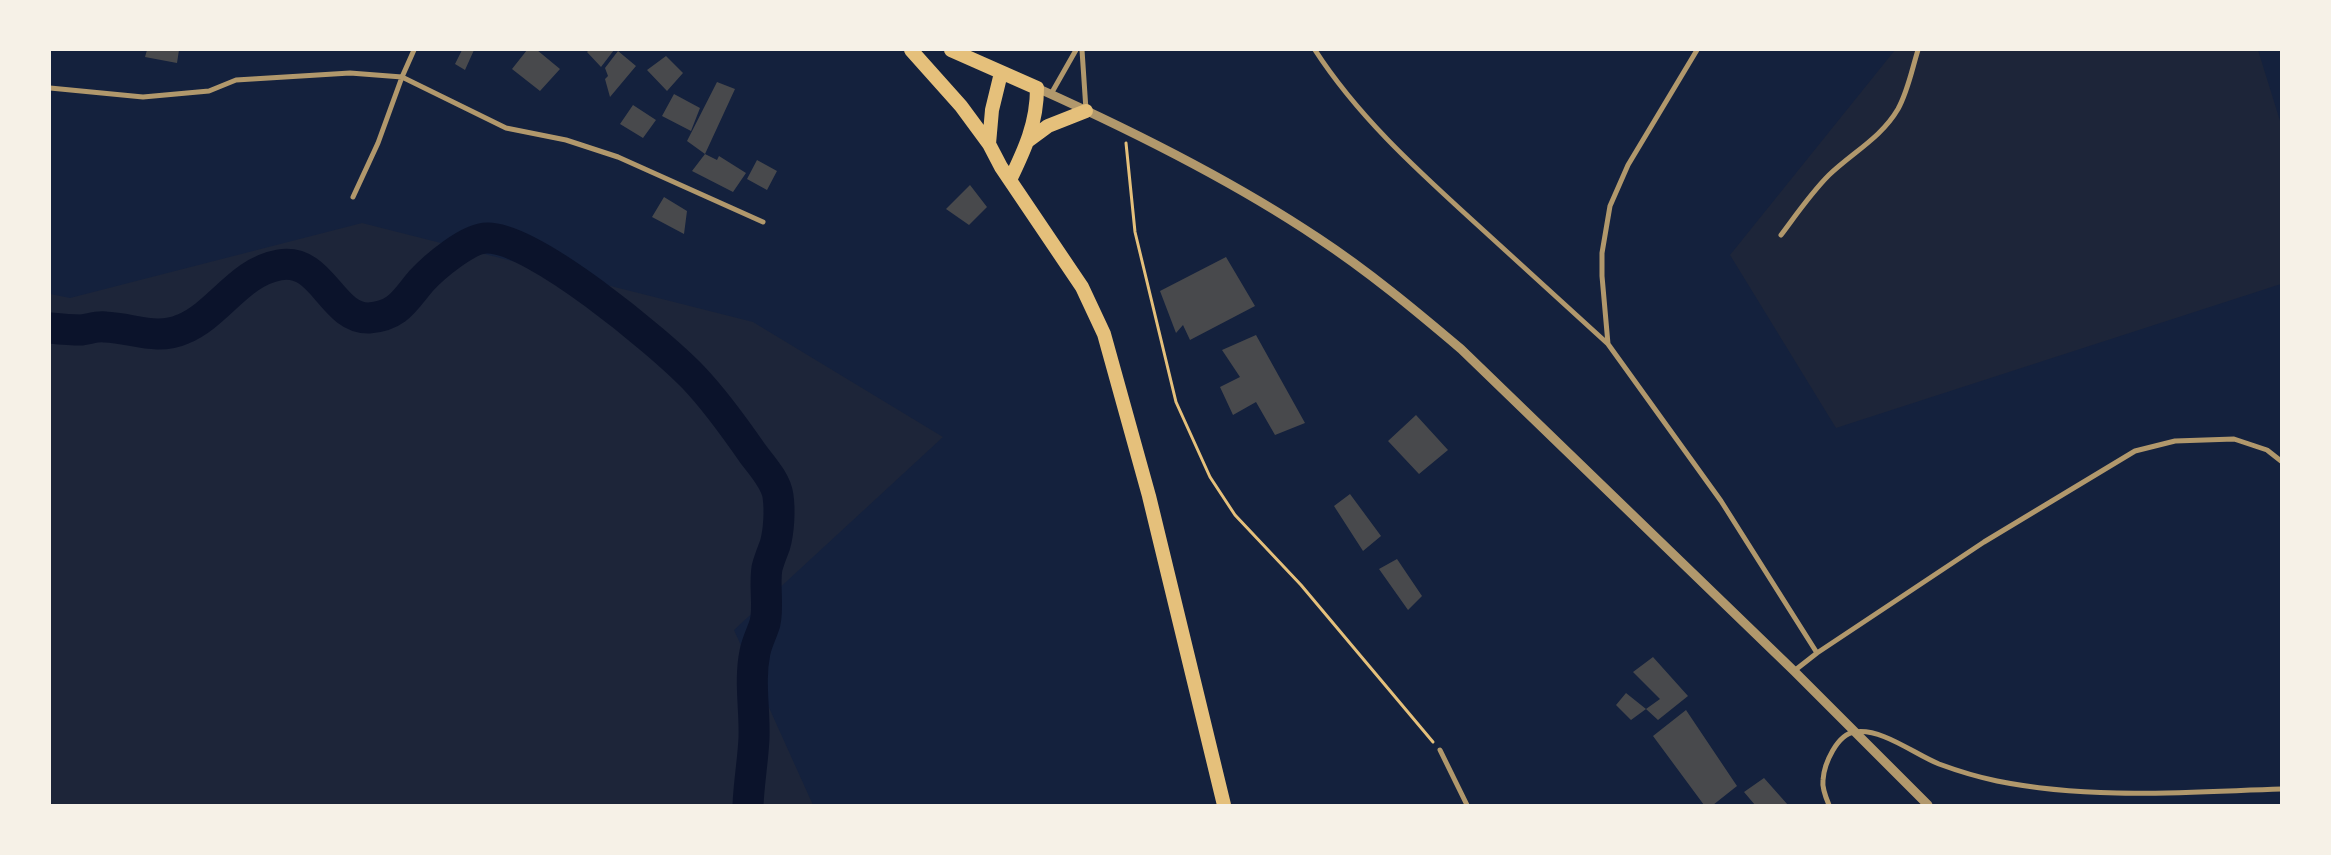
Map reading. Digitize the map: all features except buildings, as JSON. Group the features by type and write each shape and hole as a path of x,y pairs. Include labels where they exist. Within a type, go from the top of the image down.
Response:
{"highway":[{"path":"911,50 961,106 989,144 1010,180 1082,287 1104,334 1148,496 1224,805"},
{"path":"951,50 1037,88 1037,108 1029,140 1010,180"},
{"path":"989,144 992,110 1001,73"},
{"path":"1029,140 1048,126 1086,111"}],"street":[{"path":"353,197 378,144 402,77 414,50"},
{"path":"1051,94 1076,50"},
{"path":"1082,50 1086,111"},
{"path":"1315,50 1350,98 1376,128 1436,186 1608,344 1721,501 1817,653"},
{"path":"1608,344 1603,307 1602,260 1610,206 1628,165 1697,50"},
{"path":"1781,235 1813,192 1830,174 1872,142 1888,124 1902,102 1918,50"},
{"path":"50,88 143,97 209,90 236,80 350,73 402,77 506,128 566,140 618,157 763,222"},
{"path":"1037,88 1125,129 1259,202 1317,237 1422,315 1461,349 1794,672 1928,805"},
{"path":"1794,672 1817,653 1984,542 2135,451 2176,441 2226,438 2250,443 2267,450 2281,460"},
{"path":"1829,805 1822,781 1826,762 1842,739 1853,732 1873,733 1938,764 1966,773 2027,786 2091,793 2203,794 2281,789"},
{"path":"1440,750 1467,805"}],"path":[{"path":"1125,129 1135,232 1176,402 1210,477 1235,515 1301,585 1440,750"}],"shaded area":[{"path":"1895,50 2258,50 2281,124 2281,284 1836,428 1730,255"},
{"path":"362,223 753,322 943,437 734,630 813,805 50,805 50,294 70,298"}],"waterway":[{"path":"50,328 81,330 102,327 154,334 173,332 183,329 208,314 252,276 265,269 279,265 294,265 306,270 317,279 335,300 356,316 379,317 400,306 421,281 452,254 470,243 487,238 508,242 534,254 563,272 625,317 693,377 732,424 768,474 777,490 779,520 775,545 767,568 767,610 753,663 754,738 748,805"}]}
